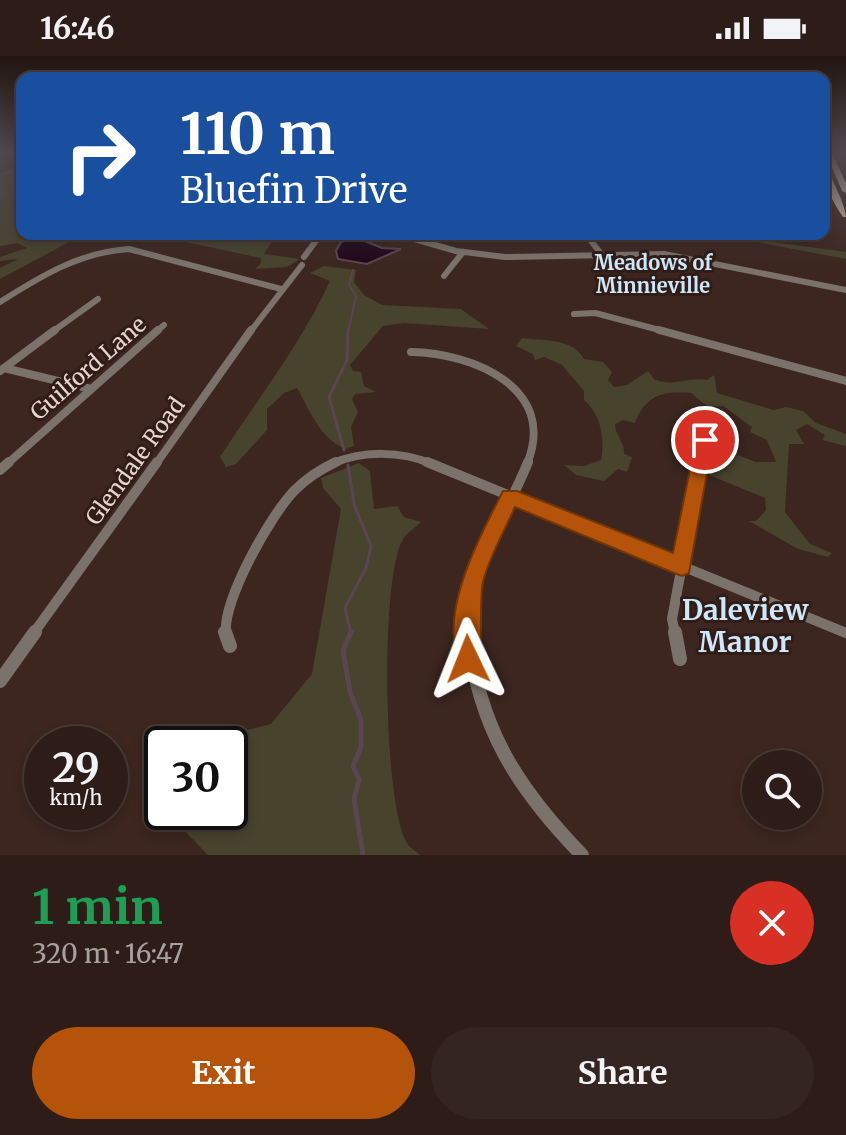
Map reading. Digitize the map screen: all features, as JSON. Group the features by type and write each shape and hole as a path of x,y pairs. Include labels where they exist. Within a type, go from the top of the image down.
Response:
{"main road":[{"path":"832,190 846,215"}],"street":[{"name":"Glendale Road","path":"0,681 317,240"},
{"path":"419,240 463,252 519,258 664,254 846,290"},
{"path":"590,240 601,254"},
{"path":"0,302 66,263 116,250 145,251 242,282 281,289"},
{"path":"444,276 463,252"},
{"path":"2,369 98,299"},
{"path":"574,314 595,313 846,381"},
{"name":"Guilford Lane","path":"0,470 164,325"},
{"path":"411,352 434,353 490,372 510,384 527,401 535,420 535,442 480,558 470,593 467,642 471,675 485,717 516,777 537,807 582,855"},
{"path":"2,369 91,389"},
{"path":"680,659 672,619 705,440"},
{"path":"230,646 225,631 227,613 270,520 290,492 325,467 365,455 405,456 846,633"}],"shaded area":[{"path":"0,190 16,190 16,240 73,240 0,279 0,268 18,259 0,261 0,257 27,248 17,243 0,246"},
{"path":"176,240 273,240 264,254 300,259 287,267 255,269 261,258"},
{"path":"362,240 382,248 401,249 367,264 338,259 336,251 341,242"},
{"path":"746,240 846,252 846,259"},
{"path":"324,266 356,270 354,282 364,295 382,305 461,309 489,329 404,323 383,326 350,365 353,371 361,372 364,386 376,392 355,394 352,399 358,412 351,427 354,446 345,449 328,438 297,388 284,393 267,409 267,430 236,464 226,467 220,457 319,304 330,281 310,273"},
{"path":"522,338 566,344 584,359 603,362 612,372 608,380 614,387 627,385 648,371 654,379 667,382 707,380 714,375 717,393 774,410 786,407 803,411 816,423 846,434 846,446 822,440 825,435 807,424 796,430 804,444 789,444 785,512 810,544 832,553 828,557 798,549 749,521 756,521 766,510 765,498 709,475 711,464 725,460 733,453 756,462 776,462 767,440 750,432 752,427 723,406 708,407 691,393 663,394 644,406 635,423 623,420 615,424 624,454 632,457 627,472 618,469 604,481 576,475 564,465 584,466 601,460 602,435 598,420 584,400 584,391 562,365 544,357 535,360 533,354 516,346"},
{"path":"359,463 370,471 374,509 397,506 404,517 421,522 403,539 396,561 391,597 387,691 393,785 399,821 407,843 420,855 208,855 184,830 248,830 248,730 271,724 312,674 341,509 323,488 321,478"}],"waterway":[{"path":"348,332 356,296 349,285 353,270"},
{"path":"344,450 329,397 347,360 348,330"},
{"path":"348,465 354,504 371,546 366,568 345,608 351,633"},
{"path":"351,633 343,650 350,692 361,720 361,747 353,766 359,779 354,799 363,855"}],"district":[{"name":"Meadows of Minnieville","path":"653,274"},
{"name":"Daleview Manor","path":"745,626"}],"route":[{"path":"468,659 467,616 473,578 510,496 682,566 705,440"}]}
